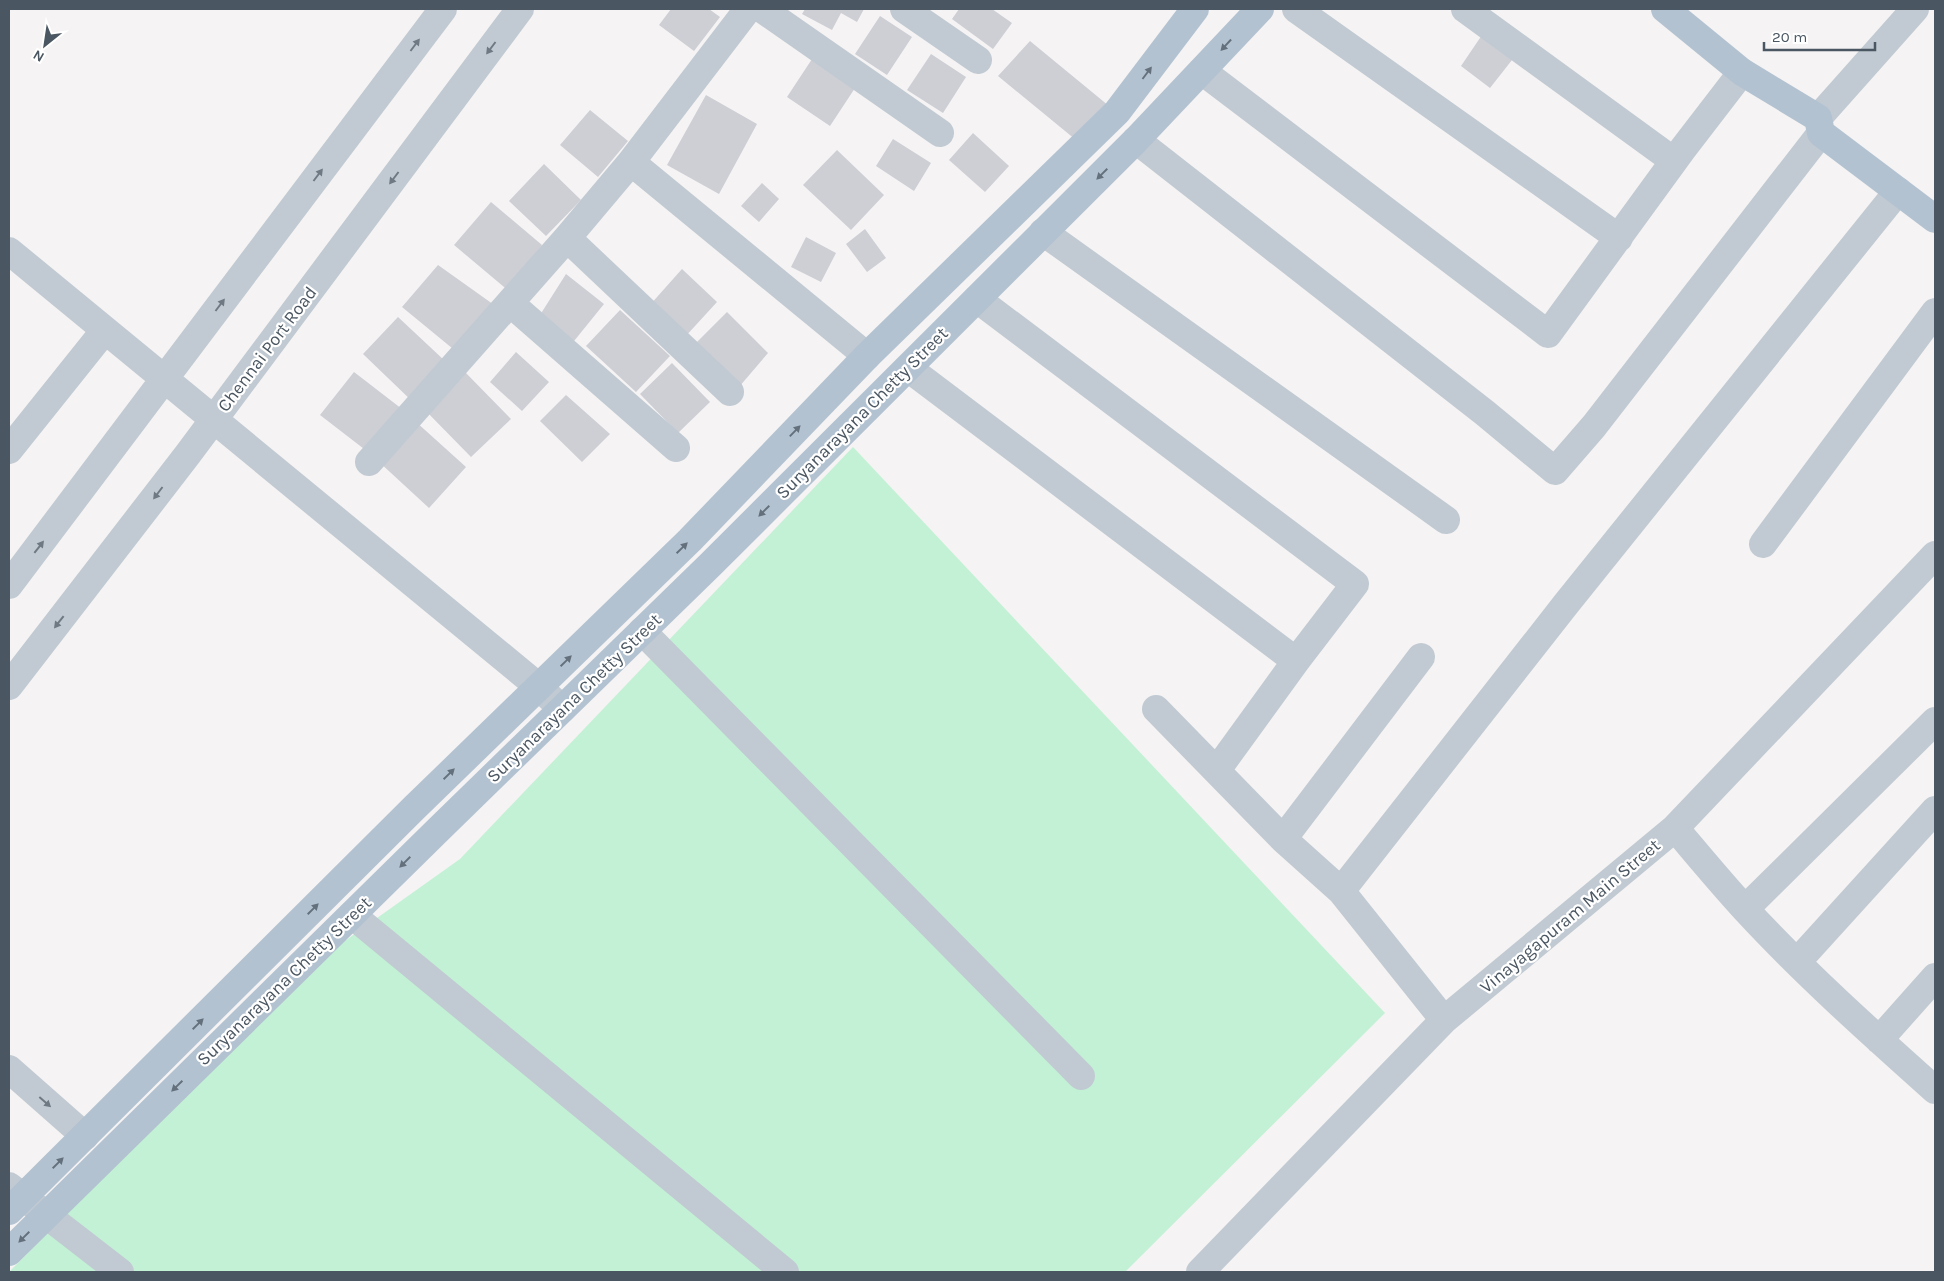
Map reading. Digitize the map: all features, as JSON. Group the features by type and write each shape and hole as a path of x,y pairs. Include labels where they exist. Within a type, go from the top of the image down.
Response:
{"main road":[{"name":"Suryanarayana Chetty Street","path":"13,1198 85,1136 414,808 690,540 867,356 1117,112 1195,9"},
{"name":"Suryanarayana Chetty Street","path":"9,1252 642,632 908,368 1136,140 1260,9"},
{"path":"1665,9 1742,72 1820,125 1898,191 1935,219"}],"street":[{"path":"9,585 443,9"},
{"name":"Chennai Port Road","path":"9,686 242,383 520,9"},
{"path":"369,462 567,238 631,162 748,9"},
{"path":"762,9 940,133"},
{"path":"904,9 978,60"},
{"path":"1296,9 1619,238"},
{"path":"1465,9 1674,161"},
{"path":"1136,140 1485,413 1555,471 1594,426 1820,125 1915,9"},
{"path":"1919,9 1935,22"},
{"path":"1202,71 1548,334 1674,161 1742,72"},
{"path":"631,162 867,356"},
{"path":"1341,891 1566,604 1898,191"},
{"path":"1043,232 1446,520"},
{"path":"567,238 730,392"},
{"path":"9,251 539,688 562,709"},
{"path":"977,299 1355,584 1296,661 1217,770"},
{"path":"510,302 676,448"},
{"path":"1763,544 1935,312"},
{"path":"9,450 105,330"},
{"path":"908,368 1296,661"},
{"name":"Vinayagapuram Main Street","path":"1200,1272 1444,1020 1675,828 1935,555"},
{"path":"642,632 1081,1076"},
{"path":"1283,838 1421,657"},
{"path":"1156,709 1283,838 1341,891 1444,1020"},
{"path":"1745,909 1935,721"},
{"path":"1797,962 1935,810"},
{"path":"1675,828 1745,909 1797,962 1935,1090"},
{"path":"352,915 785,1272"},
{"path":"1879,1040 1935,977"},
{"path":"9,1069 85,1136"},
{"path":"13,1198 45,1215 120,1272"}],"green space":[{"path":"853,447 1385,1013 1125,1272 9,1272 318,960 460,859"}],"building":[{"path":"671,9 709,9 720,17 694,51 659,25"},
{"path":"805,9 864,9 857,22 841,13 832,30 802,14"},
{"path":"959,9 992,9 1012,23 993,49 952,19"},
{"path":"880,16 912,37 887,75 855,54"},
{"path":"1482,35 1512,60 1490,88 1461,66"},
{"path":"1030,41 1109,106 1076,140 998,76"},
{"path":"931,54 966,77 943,113 907,90"},
{"path":"814,56 857,85 830,126 787,97"},
{"path":"706,95 757,124 719,194 667,165"},
{"path":"590,110 628,141 598,177 560,145"},
{"path":"973,133 1009,166 985,192 949,160"},
{"path":"893,139 931,163 914,191 876,166"},
{"path":"837,150 884,195 851,230 803,185"},
{"path":"544,164 581,200 546,236 509,201"},
{"path":"762,183 779,199 759,222 741,206"},
{"path":"491,202 542,245 510,292 454,245"},
{"path":"865,229 886,258 867,272 846,244"},
{"path":"806,237 836,253 821,282 791,267"},
{"path":"438,265 497,307 458,353 402,307"},
{"path":"682,269 717,302 684,338 649,306"},
{"path":"566,274 604,304 570,346 540,315"},
{"path":"620,310 670,356 636,392 586,346"},
{"path":"727,312 768,353 739,387 695,344"},
{"path":"398,317 445,361 414,403 363,354"},
{"path":"516,352 549,382 522,411 490,382"},
{"path":"672,363 710,402 678,433 640,394"},
{"path":"464,371 511,419 471,457 424,409"},
{"path":"354,372 402,409 368,452 320,415"},
{"path":"566,395 610,434 582,462 540,421"},
{"path":"415,421 466,467 429,508 378,461"}]}
